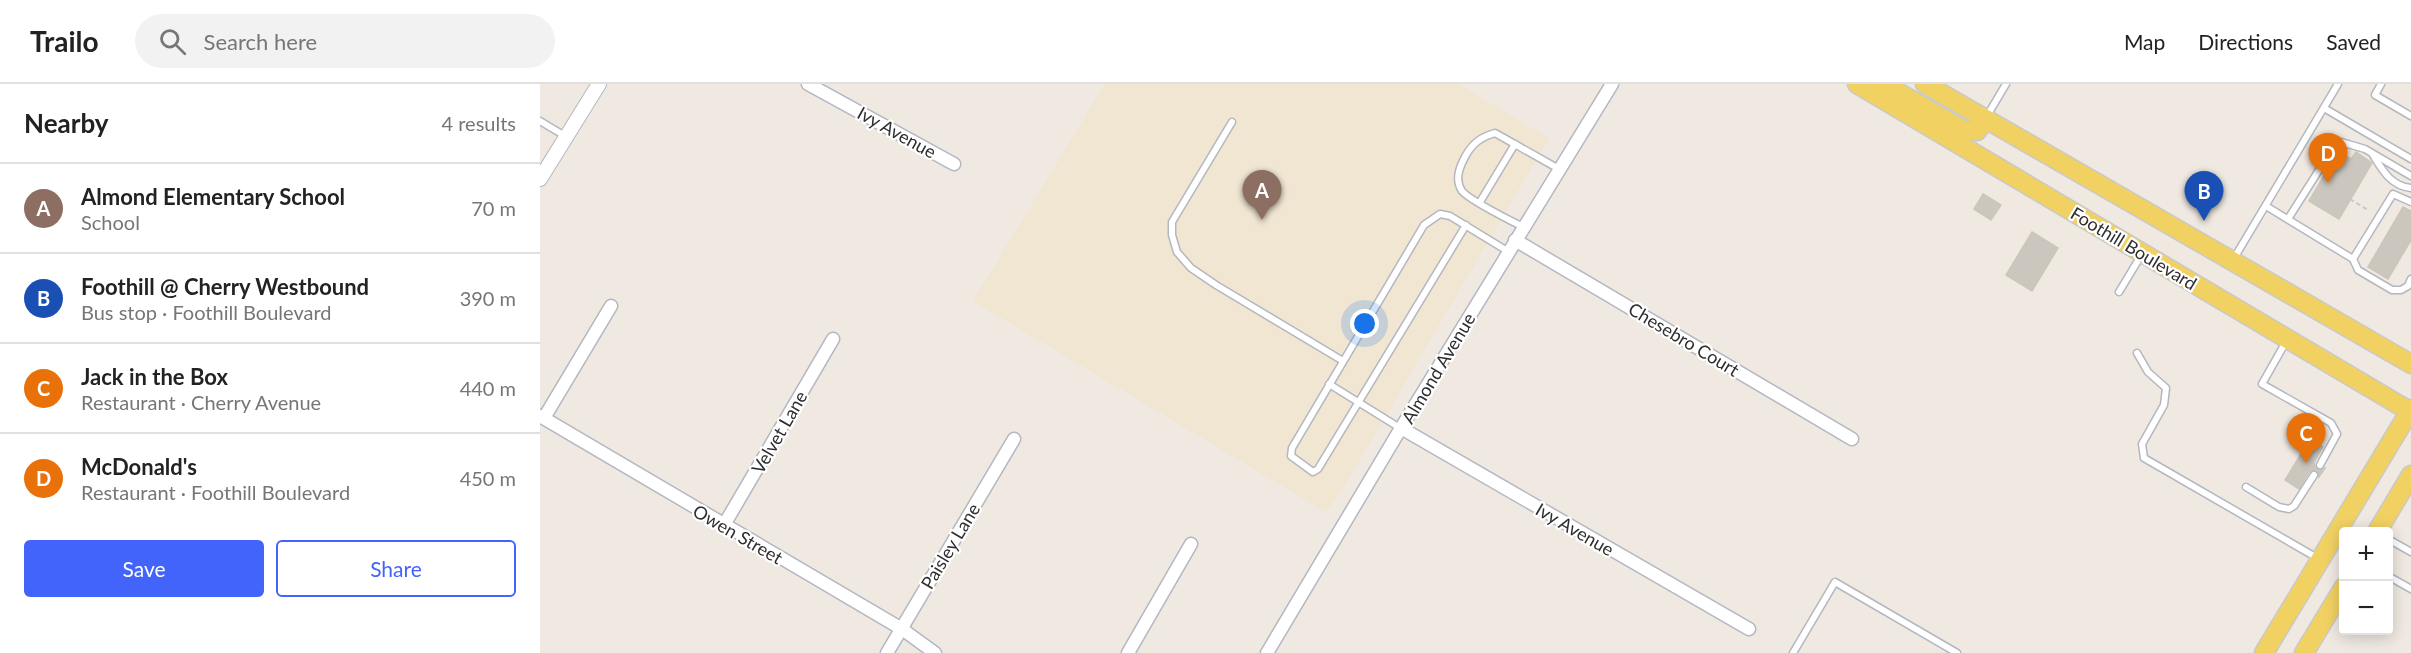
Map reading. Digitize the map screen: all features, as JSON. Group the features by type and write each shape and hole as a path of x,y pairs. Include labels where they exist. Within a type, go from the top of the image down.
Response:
{"main road":[{"name":"Foothill Boulevard","path":"1857,84 2410,411"},
{"path":"1884,84 1963,130 1977,131 1985,119"},
{"name":"Foothill Boulevard","path":"1925,84 2411,364"},
{"path":"2264,653 2410,411"},
{"path":"2379,527 2411,475"},
{"path":"2308,652 2339,594"}],"street":[{"path":"540,179 598,84"},
{"name":"Ivy Avenue","path":"808,84 954,164"},
{"name":"Almond Avenue","path":"1267,653 1401,428 1612,84"},
{"name":"Chesebro Court","path":"1515,240 1852,439"},
{"path":"542,417 610,306"},
{"name":"Velvet Lane","path":"724,525 833,339"},
{"name":"Owen Street","path":"542,417 902,629 935,653"},
{"name":"Ivy Avenue","path":"1401,428 1749,629"},
{"name":"Paisley Lane","path":"887,653 1014,439"},
{"path":"1128,653 1191,544"}],"lane":[{"path":"1985,119 2006,84"},
{"path":"2233,260 2338,84"},
{"path":"2381,84 2375,95 2411,116"},
{"path":"2324,108 2411,159"},
{"path":"540,121 566,136"},
{"path":"1232,122 1172,222 1172,235 1177,252 1191,268 1216,285 1343,361"},
{"path":"1523,227 1463,192 1458,179 1461,165 1471,147 1483,136 1495,133 1559,169"},
{"path":"2288,219 2333,148 2341,142 2373,154 2411,176"},
{"path":"1480,202 1515,144"},
{"path":"2373,154 2393,182 2411,188"},
{"path":"2353,259 2393,194 2411,202"},
{"path":"2266,206 2353,259 2358,270 2392,290 2401,290 2408,286 2411,279"},
{"path":"1466,225 1318,469 1313,472 1302,466 1291,456 1292,448 1424,225 1440,214 1450,216 1466,225 1509,252"},
{"path":"2120,292 2143,254"},
{"path":"2287,339 2262,384 2331,423 2337,434 2320,465"},
{"path":"2137,353 2148,372 2166,388 2164,405 2142,444 2144,458 2320,559"},
{"path":"1329,384 1401,428"},
{"path":"2246,488 2280,507 2289,509 2294,506 2314,475"},
{"path":"2393,542 2411,552"},
{"path":"2393,579 2411,589"},
{"path":"1793,653 1835,582 1958,653"}],"path":[{"path":"2350,199 2368,210"}],"shaded area":[{"path":"1105,84 1458,84 1549,138 1338,497 1326,512 973,301"}],"building":[{"path":"2338,152 2351,159 2356,152 2372,163 2339,219 2309,201"},
{"path":"1983,194 2001,205 1991,220 1974,209"},
{"path":"2403,207 2411,211 2411,240 2388,279 2368,267"},
{"path":"2032,232 2058,248 2032,291 2006,275"},
{"path":"2310,439 2323,447 2314,462 2315,467 2320,470 2325,468 2319,477 2316,470 2309,472 2299,489 2285,480"}],"place":[{"name":"McDonald's","path":"2328,183"},
{"name":"Almond Elementary School","path":"1262,220"},
{"name":"Foothill @ Cherry Westbound","path":"2204,221"},
{"name":"Jack in the Box","path":"2306,463"}]}
